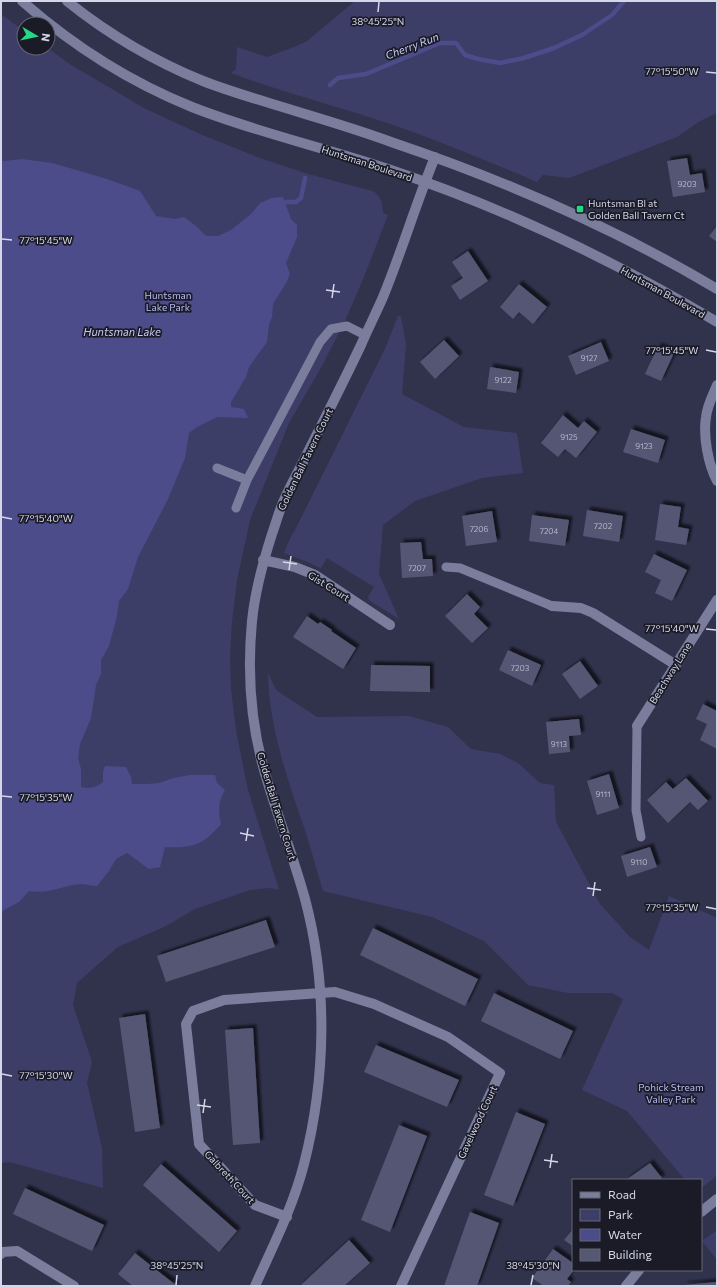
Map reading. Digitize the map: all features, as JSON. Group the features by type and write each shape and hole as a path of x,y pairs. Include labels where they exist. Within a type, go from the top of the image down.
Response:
{"street":[{"name":"Huntsman Boulevard","path":"22,1 64,35 96,57 127,76 159,92 192,107 234,122 388,169 519,220 588,252 672,296 717,322"},
{"path":"67,1 111,33 141,51 171,66 243,95 313,116 435,157 525,192 600,226 717,289"},
{"name":"Golden Ball Tavern Court","path":"255,1286 287,1217 304,1166 316,1110 322,1046 321,992 315,946 306,902 266,778 258,746 251,688 250,656 252,621 256,592 263,560 283,502 383,296 424,182 435,157"},
{"path":"717,385 706,417 706,438 708,456 717,481"},
{"name":"Gist Court","path":"263,560 295,567 315,575 390,625"},
{"name":"Beachway Lane","path":"637,726 717,600"},
{"path":"552,606 581,608 676,665"},
{"name":"Galbreth Court","path":"287,1217 256,1205 199,1144 186,1024 193,1011 224,1000 321,992"},
{"name":"Gavelwood Court","path":"321,992 335,992 374,1004 448,1037 500,1073 401,1286"},
{"path":"702,1211 717,1199"},
{"path":"1,1254 2,1252 17,1251 74,1286"},
{"path":"626,1286 638,1271"}],"lane":[{"path":"236,508 247,480 320,342 331,329 347,326 365,335"},
{"path":"217,468 247,480"},
{"path":"446,567 460,568 552,606"},
{"path":"637,726 636,810 641,837"}],"green space":[{"path":"355,1 717,1 717,113 700,121 677,137 569,178 543,175 537,182 453,147 402,128 273,88 231,73 236,69 237,47 267,57 299,45 307,41"},
{"name":"Huntsman Lake Park","path":"1,14 16,25 16,56 56,56 56,54 68,63 144,108 200,134 257,157 308,174 373,191 381,200 383,213 388,215 345,321 323,364 289,423 250,520 237,580 230,655 231,689 236,730 248,790 279,890 270,888 250,890 195,909 166,926 118,947 77,983 73,1005 92,1062 87,1083 102,1148 103,1188 10,1162 1,1163"},
{"path":"398,316 401,316 406,344 402,394 464,427 517,433 523,473 482,478 415,501 383,525 379,574 399,619 370,601 368,597 374,587 327,558 321,568 284,553 292,534 384,351"},
{"name":"Pohick Stream Valley Park","path":"268,673 276,690 317,717 409,716 448,727 471,749 500,754 518,763 540,783 554,785 556,822 600,904 630,937 649,950 669,896 717,918 717,1176 702,1187 702,1179 684,1179 627,1111 582,1090 623,999 612,993 568,993 528,985 484,941 432,917 323,891 281,754 269,694"},
{"path":"717,1230 717,1260 702,1241"}],"water":[{"name":"Huntsman Lake","path":"22,159 52,163 107,179 140,191 156,216 175,219 184,217 206,236 218,236 231,230 251,214 260,203 272,198 283,197 291,219 297,225 297,237 286,263 290,274 273,304 267,342 249,367 246,377 231,402 231,407 244,409 248,418 217,417 197,427 189,433 185,458 168,499 138,557 128,589 119,601 117,616 109,646 101,660 101,674 96,685 91,718 80,744 78,758 81,769 81,787 84,788 92,788 103,782 103,772 105,766 126,767 131,777 132,784 159,783 189,775 215,775 217,783 225,790 219,806 221,824 208,837 196,844 183,847 165,847 160,867 149,869 127,853 116,859 97,886 80,884 49,891 29,891 19,902 4,910 1,914 1,160"}],"building":[{"path":"687,158 690,175 702,173 705,192 673,197 667,161"},
{"path":"717,226 717,242 709,236"},
{"path":"468,251 488,281 460,300 451,286 463,278 452,262"},
{"path":"519,284 547,307 533,324 519,312 513,319 500,307"},
{"path":"444,340 459,356 435,379 420,362"},
{"path":"601,342 609,361 576,375 568,356"},
{"path":"658,346 674,353 661,381 645,374"},
{"path":"490,367 519,372 516,393 487,389"},
{"path":"563,415 578,428 584,421 597,432 576,458 565,449 558,457 541,443"},
{"path":"631,429 665,440 658,463 623,452"},
{"path":"660,504 681,507 678,527 689,529 686,545 655,540"},
{"path":"587,510 623,516 619,542 583,536"},
{"path":"492,511 497,542 466,546 462,516"},
{"path":"532,515 569,520 565,546 529,541"},
{"path":"421,542 423,559 432,559 433,576 402,578 400,543"},
{"path":"654,554 687,570 672,601 655,593 661,580 645,572"},
{"path":"467,594 480,607 474,614 488,628 472,643 445,616"},
{"path":"307,616 318,624 320,622 356,648 343,669 293,637"},
{"path":"508,650 541,665 532,686 499,670"},
{"path":"580,661 598,686 580,699 562,674"},
{"path":"371,665 430,666 430,692 370,691"},
{"path":"703,704 717,711 717,749 700,740 707,724 696,719"},
{"path":"579,719 581,735 569,736 570,752 549,754 546,722"},
{"path":"609,774 619,808 597,815 587,781"},
{"path":"686,778 708,801 698,810 690,802 668,823 647,800 666,782 673,789"},
{"path":"650,847 657,867 627,877 621,856"},
{"path":"266,920 275,947 166,982 157,956"},
{"path":"373,928 478,979 465,1006 360,955"},
{"path":"494,993 573,1031 560,1059 481,1021"},
{"path":"145,1014 160,1128 135,1132 119,1018"},
{"path":"253,1028 260,1143 233,1145 225,1030"},
{"path":"376,1045 459,1080 447,1107 364,1072"},
{"path":"516,1112 545,1124 513,1206 484,1195"},
{"path":"399,1125 427,1136 390,1232 361,1220"},
{"path":"650,1163 662,1178 660,1179 627,1179"},
{"path":"161,1164 237,1231 219,1252 143,1185"},
{"path":"25,1188 104,1225 92,1251 13,1214"},
{"path":"470,1212 499,1223 477,1286 444,1286"},
{"path":"572,1230 572,1245 564,1240"},
{"path":"349,1240 370,1263 344,1286 300,1286"},
{"path":"553,1249 572,1262 572,1271 573,1271 567,1279 571,1282 568,1286 544,1286 532,1278"},
{"path":"135,1253 177,1286 133,1286 118,1274"},
{"path":"717,1282 717,1286 684,1286 684,1285"}],"waterway":[{"name":"Cherry Run","path":"330,85 338,78 366,74 440,43 456,43 465,55 500,63 524,58 554,48 582,35 612,15 624,1"},
{"path":"285,202 296,202 301,198 305,178"}],"place":[{"name":"Huntsman Bl at Golden Ball Tavern Ct","path":"580,209"}]}
